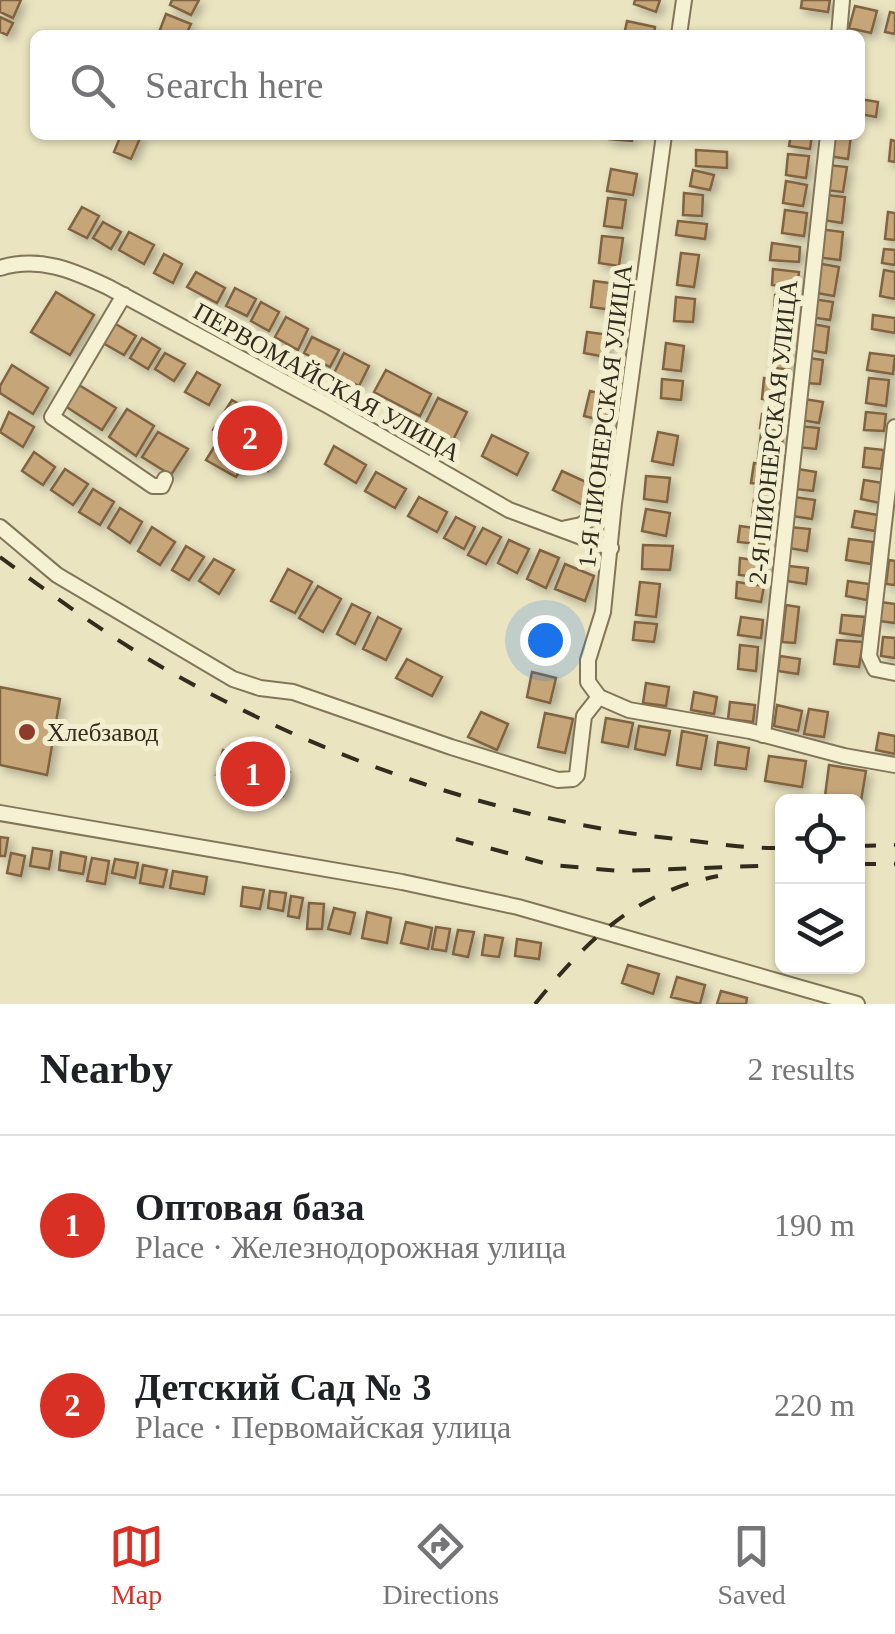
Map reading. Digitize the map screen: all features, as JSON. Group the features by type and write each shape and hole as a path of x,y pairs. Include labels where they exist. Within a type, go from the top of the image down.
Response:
{"street":[{"path":"680,30 684,0"},
{"path":"839,30 842,0"},
{"name":"1-Я ПИОНЕРСКАЯ УЛИЦА","path":"599,697 588,682 587,670 603,612 663,140"},
{"name":"2-Я ПИОНЕРСКАЯ УЛИЦА","path":"763,735 827,140"},
{"name":"ПЕРВОМАЙСКАЯ УЛИЦА","path":"0,268 33,261 84,276 325,404 509,510 611,548"},
{"path":"124,296 52,417 153,486 162,486 165,480"},
{"path":"895,426 868,656 875,670 895,673"},
{"path":"560,530 581,525 614,503"},
{"path":"0,527 57,575 233,680 293,692 558,780 577,775 584,716 599,697 629,710 763,735 895,766"},
{"path":"0,813 402,882 518,907 857,1004"}],"building":[{"path":"0,0 21,0 13,18 0,12"},
{"path":"172,0 199,0 191,15 170,5"},
{"path":"635,0 660,0 656,12 634,4"},
{"path":"802,0 830,0 828,12 801,8"},
{"path":"855,6 877,11 871,33 849,28"},
{"path":"890,12 895,13 895,34 885,32"},
{"path":"166,14 191,24 188,30 160,30"},
{"path":"0,17 13,23 7,35 0,32"},
{"path":"627,21 655,27 655,30 625,30"},
{"path":"865,100 878,102 876,117 865,115"},
{"path":"119,140 139,140 131,159 114,152"},
{"path":"790,140 811,140 810,149 789,146"},
{"path":"830,140 850,140 848,159 828,156"},
{"path":"891,140 895,141 895,162 889,161"},
{"path":"696,150 727,152 727,168 696,166"},
{"path":"788,154 809,156 806,178 786,175"},
{"path":"828,165 847,167 843,192 825,190"},
{"path":"611,169 637,174 633,195 607,191"},
{"path":"693,170 714,175 710,190 690,186"},
{"path":"786,181 807,185 803,206 783,203"},
{"path":"684,193 703,195 702,216 683,215"},
{"path":"826,195 845,197 842,223 823,220"},
{"path":"608,198 626,200 622,228 604,226"},
{"path":"82,207 99,216 87,238 69,229"},
{"path":"785,210 807,213 804,236 782,233"},
{"path":"888,212 895,213 895,240 885,239"},
{"path":"678,221 707,224 705,239 676,235"},
{"path":"103,222 121,232 111,249 93,238"},
{"path":"819,229 843,232 840,260 816,257"},
{"path":"129,232 154,245 144,264 119,250"},
{"path":"602,236 623,238 619,266 599,263"},
{"path":"772,243 800,247 799,262 770,260"},
{"path":"884,249 895,250 895,265 882,263"},
{"path":"681,253 699,255 694,287 677,285"},
{"path":"164,254 182,264 173,283 154,273"},
{"path":"816,263 839,267 834,296 811,292"},
{"path":"773,269 799,272 797,288 772,285"},
{"path":"884,270 895,272 895,299 880,296"},
{"path":"196,272 225,288 217,303 187,287"},
{"path":"594,281 617,284 612,310 591,307"},
{"path":"235,288 256,299 247,316 226,306"},
{"path":"56,292 94,315 70,355 31,332"},
{"path":"775,295 796,297 795,311 774,309"},
{"path":"676,297 695,299 693,322 674,321"},
{"path":"813,299 833,302 830,320 810,317"},
{"path":"261,302 279,312 269,331 251,321"},
{"path":"776,315 794,318 791,339 773,337"},
{"path":"873,315 895,318 895,333 872,329"},
{"path":"286,317 308,329 298,350 275,337"},
{"path":"114,323 136,336 124,355 103,343"},
{"path":"812,324 829,327 826,353 809,350"},
{"path":"587,332 610,335 606,357 584,353"},
{"path":"312,337 339,350 330,367 304,353"},
{"path":"142,338 160,349 148,369 130,358"},
{"path":"666,343 684,346 681,371 663,369"},
{"path":"772,344 790,346 788,370 770,367"},
{"path":"165,353 185,364 174,381 155,369"},
{"path":"344,353 369,366 359,386 334,373"},
{"path":"870,353 895,356 893,374 867,370"},
{"path":"809,358 823,360 820,384 806,383"},
{"path":"12,365 48,388 33,414 0,393"},
{"path":"386,370 431,394 420,416 374,392"},
{"path":"197,372 220,385 209,405 185,392"},
{"path":"764,378 787,380 785,402 762,399"},
{"path":"869,378 889,380 886,406 866,403"},
{"path":"662,379 683,381 681,400 661,398"},
{"path":"79,385 116,408 102,430 65,406"},
{"path":"590,391 614,397 609,422 584,416"},
{"path":"438,398 467,412 453,440 424,426"},
{"path":"804,399 823,402 819,423 801,420"},
{"path":"232,400 264,418 259,427 285,441 268,471 247,459 236,477 206,460 221,436 213,430"},
{"path":"127,409 154,426 136,456 109,437"},
{"path":"9,412 34,427 23,447 0,432"},
{"path":"866,412 886,414 884,431 864,430"},
{"path":"762,414 785,416 783,430 760,428"},
{"path":"799,426 819,428 816,449 797,447"},
{"path":"158,432 188,449 171,475 142,457"},
{"path":"658,432 678,436 673,465 652,461"},
{"path":"761,434 783,437 779,461 758,458"},
{"path":"492,435 528,453 517,475 482,456"},
{"path":"334,446 366,465 356,483 325,464"},
{"path":"865,448 884,450 881,469 863,467"},
{"path":"34,452 55,467 43,485 22,471"},
{"path":"754,463 778,466 775,485 751,483"},
{"path":"65,469 88,484 73,505 51,490"},
{"path":"798,469 816,472 813,491 795,489"},
{"path":"562,471 597,487 587,507 553,490"},
{"path":"376,472 406,489 395,508 365,491"},
{"path":"646,476 670,478 667,502 644,499"},
{"path":"864,480 883,483 880,503 861,499"},
{"path":"93,489 114,502 100,525 79,512"},
{"path":"755,491 776,495 772,519 752,516"},
{"path":"419,497 447,512 437,532 408,516"},
{"path":"794,497 815,500 812,519 792,516"},
{"path":"120,508 142,522 130,543 108,528"},
{"path":"646,509 670,513 666,536 642,531"},
{"path":"855,511 878,515 875,531 852,527"},
{"path":"456,517 475,527 464,549 444,538"},
{"path":"740,526 769,530 767,545 738,542"},
{"path":"152,527 175,542 160,565 138,551"},
{"path":"790,527 810,529 807,551 788,548"},
{"path":"483,528 501,537 486,564 468,555"},
{"path":"849,539 873,542 871,564 846,560"},
{"path":"509,540 529,549 517,573 498,563"},
{"path":"643,545 673,546 670,570 642,569"},
{"path":"186,546 204,557 189,580 172,570"},
{"path":"540,550 559,558 546,588 527,579"},
{"path":"740,558 768,562 767,578 739,575"},
{"path":"214,559 234,570 219,594 199,581"},
{"path":"889,560 895,561 895,585 886,584"},
{"path":"565,564 594,576 585,601 555,589"},
{"path":"789,566 808,568 806,584 787,581"},
{"path":"288,569 312,582 295,613 271,601"},
{"path":"848,581 869,584 867,600 846,596"},
{"path":"640,582 660,584 656,617 636,615"},
{"path":"737,582 764,586 761,602 736,598"},
{"path":"318,586 341,599 323,632 299,618"},
{"path":"881,602 895,604 895,623 879,621"},
{"path":"352,604 370,613 355,644 337,634"},
{"path":"786,605 799,607 795,643 782,642"},
{"path":"842,615 865,617 862,636 840,633"},
{"path":"378,617 401,629 386,660 363,649"},
{"path":"741,617 763,620 761,638 738,635"},
{"path":"635,622 657,624 654,642 633,640"},
{"path":"883,637 895,638 895,658 881,656"},
{"path":"837,640 863,642 859,667 834,664"},
{"path":"740,645 758,647 756,671 738,669"},
{"path":"780,656 800,659 798,674 778,671"},
{"path":"407,659 442,677 432,696 396,678"},
{"path":"532,672 556,678 550,703 527,697"},
{"path":"646,683 669,687 666,706 643,703"},
{"name":"Хлебзавод","path":"0,687 60,699 47,775 0,765"},
{"path":"694,692 717,697 714,714 691,710"},
{"path":"730,702 755,705 753,722 728,719"},
{"path":"777,705 802,711 798,731 774,726"},
{"path":"809,709 828,712 824,737 804,734"},
{"path":"481,712 508,724 497,750 468,737"},
{"path":"545,713 573,719 565,753 538,747"},
{"path":"606,718 633,723 628,747 602,742"},
{"path":"639,726 670,731 665,755 635,749"},
{"path":"682,731 707,736 701,769 677,765"},
{"path":"879,733 895,736 895,754 876,750"},
{"path":"718,742 749,748 746,769 715,765"},
{"path":"223,750 290,772 283,796 216,775"},
{"path":"769,756 806,761 802,787 765,781"},
{"path":"829,765 866,771 862,794 825,794"},
{"path":"0,837 8,838 5,856 0,856"},
{"path":"33,848 52,851 49,869 30,866"},
{"path":"61,852 86,857 83,874 59,870"},
{"path":"11,853 25,856 21,876 7,873"},
{"path":"92,858 109,861 105,884 87,881"},
{"path":"115,859 138,863 135,878 112,873"},
{"path":"143,865 167,870 163,887 140,883"},
{"path":"173,871 207,877 204,894 170,888"},
{"path":"243,887 264,890 260,909 241,906"},
{"path":"270,891 286,893 283,911 268,908"},
{"path":"291,896 303,898 299,918 288,916"},
{"path":"309,903 324,904 322,929 307,929"},
{"path":"334,908 355,913 350,934 328,929"},
{"path":"367,912 391,918 387,943 362,938"},
{"path":"406,922 432,928 428,949 401,943"},
{"path":"436,927 450,929 446,951 432,949"},
{"path":"458,930 474,932 468,957 453,954"},
{"path":"485,935 503,938 499,957 482,955"},
{"path":"517,939 541,943 539,959 515,956"},
{"path":"628,965 659,974 653,994 622,983"},
{"path":"677,977 705,985 700,1004 671,997"},
{"path":"721,991 747,998 746,1004 717,1004"}],"railway":[{"path":"0,557 113,636 183,679 240,709 360,761 485,803 549,818 613,831 775,848"},
{"path":"456,839 551,865 621,871 775,865"},
{"path":"865,846 895,845"},
{"path":"865,864 895,864"},
{"path":"535,1004 574,959 614,922 661,894 718,876"}],"place":[{"name":"Детский Сад № 3","path":"250,438"},
{"name":"Хлебзавод","path":"27,732"},
{"name":"Оптовая база","path":"253,774"}]}
